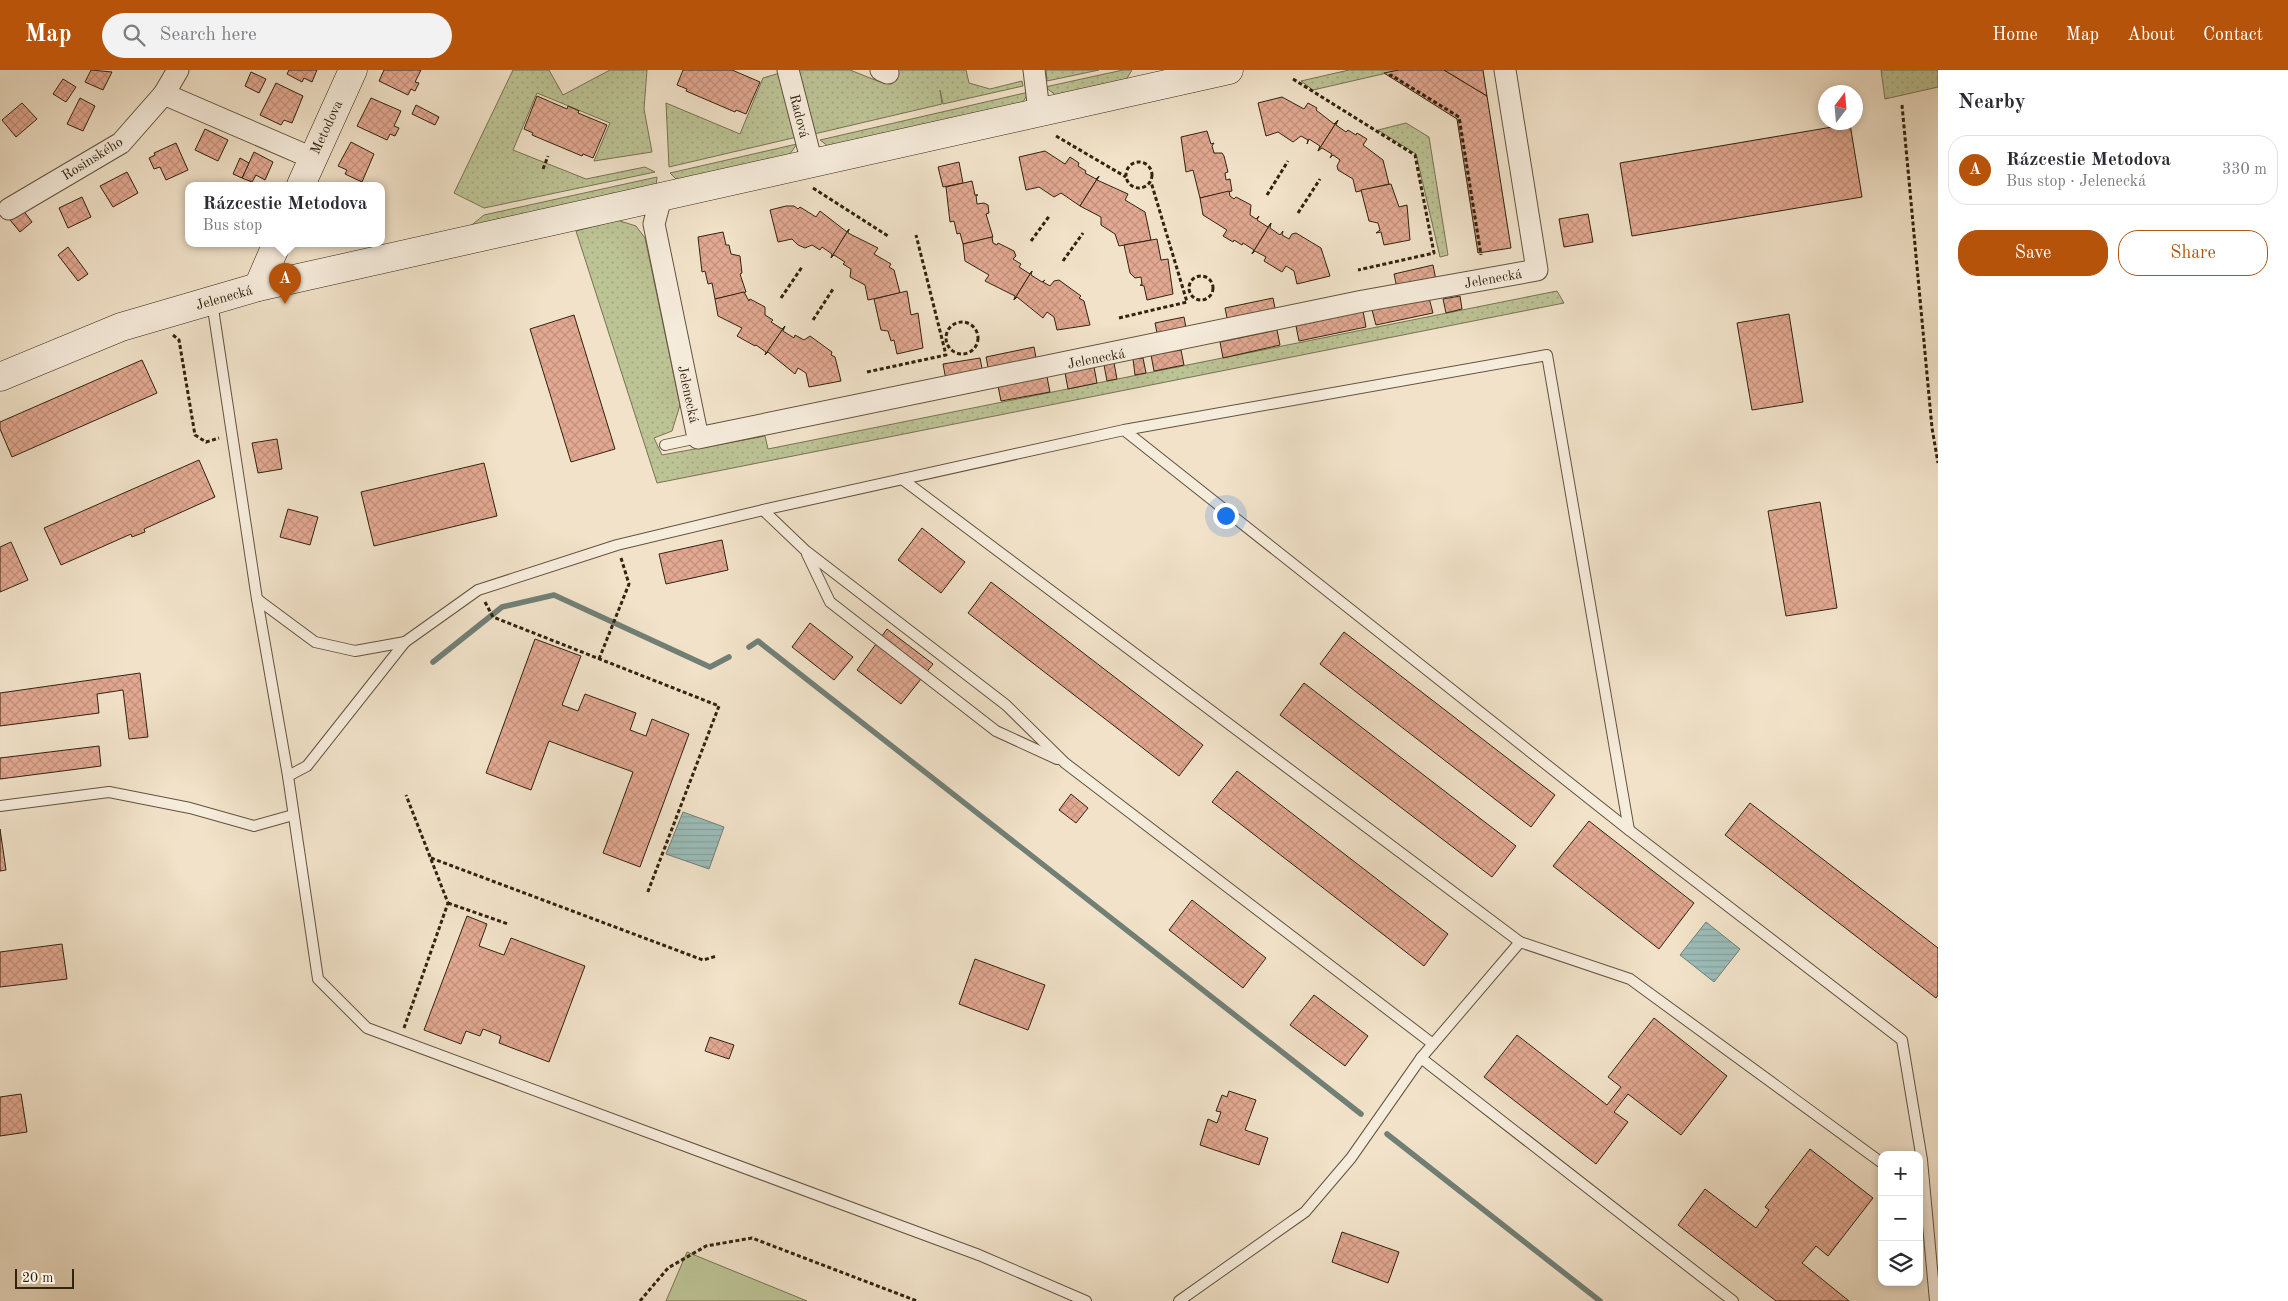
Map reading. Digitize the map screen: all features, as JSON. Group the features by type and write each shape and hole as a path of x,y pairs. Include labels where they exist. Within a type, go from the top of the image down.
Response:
{"street":[{"name":"Rosinského","path":"9,209 121,143 164,94 178,70"},
{"name":"Metodova","path":"302,182 353,70"},
{"name":"Radová","path":"788,70 812,175"},
{"path":"1034,70 1039,111"},
{"name":"Jelenecká","path":"0,377 121,327 258,287 662,198 812,175 1150,79 1228,70"},
{"name":"Jelenecká","path":"662,198 654,224 698,438 1363,302 1537,270 1505,70"},
{"path":"164,94 312,158"},
{"path":"258,287 275,247"}],"lane":[{"path":"212,300 256,599 288,776 318,978 367,1028 979,1256 1086,1301"},
{"path":"288,776 307,766 405,642 478,590 617,545 763,510 1124,430 1547,355 1629,830"},
{"path":"1124,430 1629,830 1902,1040 1920,1151"},
{"path":"665,445 698,438"},
{"path":"902,480 1520,942 1630,978 1878,1160"},
{"path":"763,510 806,551 1006,705 1066,763 1433,1044"},
{"path":"806,551 830,602 996,731 1066,763"},
{"path":"256,599 315,642 355,652 405,642"},
{"path":"0,806 109,792 190,808 254,826 293,815"},
{"path":"1179,1301 1305,1212 1351,1158 1421,1058 1520,942"},
{"path":"1421,1058 1733,1301"},
{"path":"1923,1193 1935,1301"}],"path":[{"path":"1390,76 1458,117 1480,255"},
{"path":"1293,79 1415,155 1434,253 1358,270"},
{"path":"1902,104 1932,428 1938,464"},
{"path":"1056,136 1126,177 1130,184 1137,188 1145,187 1151,182"},
{"path":"543,169 548,156"},
{"path":"1267,195 1288,161"},
{"path":"1119,318 1187,302 1151,182 1153,175 1151,168 1142,162 1132,164 1127,170 1126,177"},
{"path":"812,175 888,236"},
{"path":"1298,214 1320,179"},
{"path":"1031,241 1050,215"},
{"path":"1063,261 1083,233"},
{"path":"867,372 946,355 945,342 916,235"},
{"path":"782,298 802,267"},
{"path":"1196,276 1207,277 1213,283 1213,291 1204,300 1196,299 1190,293 1189,285 1196,276"},
{"path":"813,320 833,288"},
{"path":"1185,294 1190,293"},
{"path":"958,322 970,324 977,336 976,344 965,353 955,352 945,342 948,329 958,322"},
{"path":"166,331 179,340 195,435 206,442 233,433"},
{"path":"600,659 629,584 617,545"},
{"path":"490,612 493,617 719,706 647,894"},
{"path":"400,1040 448,903 406,795"},
{"path":"431,858 703,960 717,956"},
{"path":"448,903 508,924"},
{"path":"640,1301 668,1268 706,1246 752,1238 918,1301"}],"green space":[{"path":"513,70 549,70 563,95 610,70 647,70 644,109 652,152 594,161 610,123 537,93 513,150 586,179 645,167 655,172 484,208 454,193"},
{"path":"798,70 850,70 885,84 891,70 966,70 969,83 990,89 1022,81 1023,86 943,104 940,90 942,104 814,134"},
{"path":"1046,70 1099,70 1047,81"},
{"path":"1123,70 1132,70 1124,83 1057,96 1045,87"},
{"path":"1349,70 1400,70 1313,90 1301,81"},
{"path":"1881,70 1938,70 1938,87 1885,99"},
{"path":"780,73 797,137 669,167 666,103 740,134 763,78"},
{"path":"1029,92 1021,105 832,149 820,140"},
{"path":"1406,123 1429,137 1448,255 1440,257 1416,154 1378,130"},
{"path":"797,144 787,158 680,183 670,173"},
{"path":"657,177 656,187 463,232 484,215"},
{"path":"617,220 636,226 645,238 680,405 672,431 654,438 662,455 765,436 768,449 1557,291 1564,303 657,483 576,231"},
{"path":"687,1252 807,1301 666,1301"}],"water":[{"path":"683,812 724,827 709,869 666,854"},
{"path":"1706,922 1740,949 1714,982 1680,955"}],"building":[{"path":"91,70 112,72 103,90 85,82"},
{"path":"289,70 317,70 312,82 304,78 302,82 287,74"},
{"path":"384,70 421,70 415,82 419,83 415,91 411,89 408,95 379,81"},
{"path":"683,70 732,70 760,82 746,114 736,110 735,112 686,91 687,89 677,85"},
{"path":"1399,70 1444,70 1487,96 1511,248 1478,253 1457,119 1384,73"},
{"path":"1444,70 1483,70 1487,96"},
{"path":"251,72 266,79 259,93 245,86"},
{"path":"63,79 76,87 66,102 53,94"},
{"path":"276,83 303,96 292,123 284,120 281,125 260,115"},
{"path":"537,96 567,109 568,106 579,111 578,113 607,125 593,158 583,154 582,156 532,135 533,133 524,129"},
{"path":"1282,97 1304,109 1308,103 1317,108 1316,110 1334,124 1338,120 1318,151 1320,146 1309,139 1307,144 1308,140 1301,136 1293,142 1278,132 1266,136 1258,103"},
{"path":"80,98 95,106 83,131 67,124"},
{"path":"371,98 401,111 394,126 399,128 395,136 390,134 387,140 357,126"},
{"path":"22,103 37,119 16,137 2,120"},
{"path":"416,105 439,117 435,125 412,114"},
{"path":"1338,120 1336,125 1346,132 1348,130 1356,135 1357,133 1367,139 1363,145 1383,160 1389,184 1356,192 1353,179 1338,170 1337,166 1340,160 1333,155 1330,158 1332,154 1322,148 1318,151"},
{"path":"205,129 228,140 218,161 195,150"},
{"path":"1818,129 1851,130 1862,197 1632,236 1620,163"},
{"path":"1207,131 1211,144 1214,143 1212,146 1214,153 1222,153 1224,156 1228,172 1225,173 1226,180 1230,179 1232,191 1200,198 1193,170 1186,172 1181,137"},
{"path":"351,142 374,154 362,182 345,174 347,170 338,166"},
{"path":"176,143 188,170 166,180 160,167 154,169 149,158 155,155 154,153"},
{"path":"1045,151 1065,164 1070,157 1079,163 1078,166 1086,171 1085,173 1096,179 1099,176 1080,206 1061,193 1054,197 1039,187 1026,190 1019,157"},
{"path":"254,152 273,162 265,180 256,175 252,182 242,178"},
{"path":"240,158 249,163 242,178 233,174"},
{"path":"959,162 963,183 943,187 938,167"},
{"path":"127,172 138,193 113,207 100,186"},
{"path":"1099,176 1097,180 1128,194 1125,200 1145,212 1151,240 1119,246 1115,234 1101,225 1101,217 1080,206"},
{"path":"972,181 977,204 984,203 988,205 989,213 986,214 993,237 963,244 960,233 957,234 954,221 950,222 946,187"},
{"path":"1391,184 1399,207 1407,205 1410,240 1384,245 1381,232 1376,233 1380,230 1378,223 1369,221 1361,190"},
{"path":"1229,191 1230,196 1234,199 1236,197 1251,205 1250,215 1256,219 1259,216 1257,220 1268,227 1271,223 1252,254 1254,250 1243,243 1242,245 1234,240 1233,242 1223,236 1227,230 1203,215 1200,198"},
{"path":"82,197 91,217 68,228 59,208"},
{"path":"794,206 798,209 800,207 816,217 820,211 847,232 849,229 831,258 832,254 822,247 820,250 812,245 805,248 798,245 792,239 778,242 770,210"},
{"path":"23,210 32,222 20,232 10,220"},
{"path":"1588,214 1593,242 1564,247 1559,219"},
{"path":"1271,223 1270,228 1280,235 1283,231 1282,235 1289,239 1292,234 1296,233 1321,248 1330,276 1297,284 1294,271 1286,266 1282,272 1264,261 1266,257 1255,251 1252,254"},
{"path":"849,229 848,233 878,248 874,254 891,264 889,267 894,270 900,293 868,300 865,285 850,277 851,269 843,264 845,262 834,255 831,258"},
{"path":"723,232 726,245 729,245 731,254 740,256 742,273 740,274 746,292 715,299 712,283 708,284 705,271 702,272 698,237"},
{"path":"992,237 993,243 997,245 998,243 1014,251 1016,256 1013,259 1021,264 1019,267 1030,274 1032,271 1014,300 1015,296 985,281 989,275 965,261 963,244"},
{"path":"1157,239 1161,260 1168,259 1173,294 1147,300 1144,286 1140,285 1142,285 1141,277 1135,278 1130,273 1124,245"},
{"path":"68,247 88,274 78,281 58,255"},
{"path":"1433,265 1436,280 1397,288 1394,274"},
{"path":"1032,271 1031,275 1042,282 1045,280 1043,282 1050,286 1054,281 1059,280 1081,296 1079,298 1084,301 1090,325 1057,330 1054,317 1047,312 1043,318 1017,297 1014,300"},
{"path":"907,291 911,315 918,313 923,348 897,354 894,340 891,341 888,331 881,330 874,299"},
{"path":"744,292 749,301 750,299 765,307 765,315 773,320 771,322 782,329 785,326 765,355 766,352 756,345 737,336 742,328 718,316 715,299"},
{"path":"1460,296 1462,309 1446,313 1443,299"},
{"path":"1273,298 1276,313 1228,323 1225,308"},
{"path":"1429,298 1433,313 1376,325 1372,310"},
{"path":"1363,311 1366,327 1299,341 1296,326"},
{"path":"1789,314 1803,402 1752,410 1737,323"},
{"path":"574,315 615,449 571,462 530,329"},
{"path":"1184,317 1187,333 1158,338 1155,323"},
{"path":"785,326 783,331 794,338 795,335 804,340 810,336 832,352 831,355 835,357 841,381 809,387 806,373 798,368 795,374 768,352 765,355"},
{"path":"1277,330 1280,345 1223,358 1220,342"},
{"path":"1034,347 1037,363 989,372 986,357"},
{"path":"1181,350 1184,365 1154,371 1151,355"},
{"path":"980,358 983,373 946,380 943,364"},
{"path":"1143,358 1146,373 1135,375 1133,359"},
{"path":"142,360 157,393 12,457 0,429 0,422"},
{"path":"1114,363 1117,379 1107,381 1104,365"},
{"path":"1094,367 1097,383 1068,389 1065,373"},
{"path":"1047,377 1050,392 1001,401 998,386"},
{"path":"277,439 282,469 258,473 252,443"},
{"path":"199,460 215,497 144,529 145,532 132,537 131,534 61,565 44,528"},
{"path":"484,463 497,516 374,546 361,492"},
{"path":"1820,502 1837,608 1786,616 1768,511"},
{"path":"288,509 318,517 310,545 280,537"},
{"path":"922,528 965,562 941,593 898,560"},
{"path":"722,540 728,570 666,584 659,554"},
{"path":"11,542 28,580 0,592 0,547"},
{"path":"991,582 1203,745 1179,776 968,613"},
{"path":"810,623 853,657 834,680 792,647"},
{"path":"887,629 933,664 901,704 857,670"},
{"path":"1344,632 1555,795 1531,827 1320,664"},
{"path":"535,639 581,656 562,705 578,711 585,694 636,713 630,730 646,736 652,719 689,734 640,867 603,853 633,772 549,741 531,790 486,773"},
{"path":"140,673 148,737 129,739 123,690 97,694 99,713 0,726 0,693"},
{"path":"1304,683 1516,846 1492,877 1280,715"},
{"path":"99,746 101,766 0,779 0,758"},
{"path":"1237,771 1448,934 1424,966 1212,802"},
{"path":"1071,794 1088,808 1076,823 1059,810"},
{"path":"1750,803 1938,948 1938,995 1936,998 1725,835"},
{"path":"1589,821 1694,903 1659,949 1553,866"},
{"path":"0,829 6,870 0,871"},
{"path":"1192,900 1266,958 1243,988 1169,930"},
{"path":"467,916 487,924 479,946 504,955 511,938 585,966 549,1062 499,1043 501,1036 483,1029 480,1036 466,1031 461,1044 424,1030"},
{"path":"62,944 67,979 0,987 0,952"},
{"path":"975,959 1045,985 1028,1030 959,1004"},
{"path":"1314,995 1368,1036 1345,1066 1290,1025"},
{"path":"1654,1018 1727,1076 1681,1135 1628,1094 1614,1112 1628,1122 1596,1164 1484,1077 1517,1035 1607,1105 1621,1087 1608,1077"},
{"path":"710,1037 734,1045 729,1059 705,1051"},
{"path":"1229,1091 1256,1100 1245,1130 1268,1138 1259,1165 1200,1145 1208,1119 1217,1123 1221,1112 1216,1111 1222,1095 1227,1097"},
{"path":"21,1094 27,1132 0,1136 0,1097"},
{"path":"1810,1149 1873,1198 1828,1256 1816,1246 1802,1263 1849,1301 1776,1301 1678,1225 1705,1189 1756,1228 1769,1210 1765,1207"},
{"path":"1342,1232 1399,1252 1388,1283 1332,1262"}],"waterway":[{"path":"433,662 502,607 554,595 710,667 729,657"},
{"path":"749,647 758,641 1361,1114"},
{"path":"1387,1134 1600,1301"}],"place":[{"name":"Rázcestie Metodova","path":"285,304"}]}
